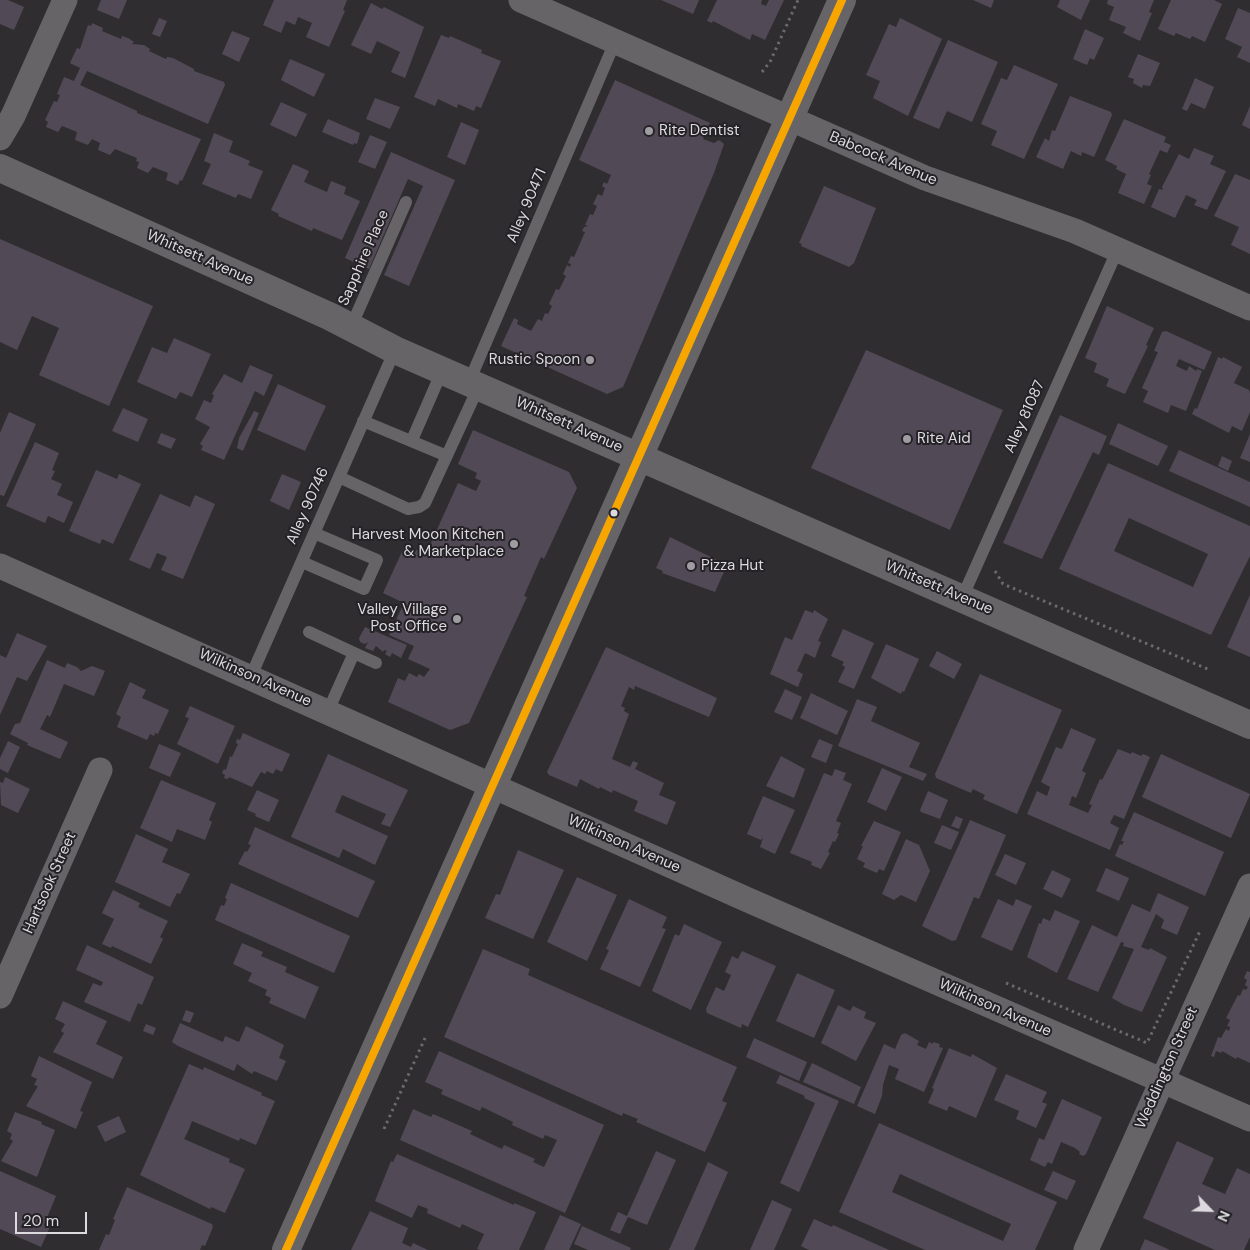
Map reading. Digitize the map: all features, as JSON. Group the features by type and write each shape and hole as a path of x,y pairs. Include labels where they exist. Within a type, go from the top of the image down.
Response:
{"main road":[{"path":"286,1250 842,0"},
{"name":"Whitsett Avenue","path":"0,168 351,327 395,350 442,371 1250,725"}],"street":[{"path":"0,138 13,116 65,0"},
{"name":"Babcock Avenue","path":"521,0 925,178 1118,249 1250,308"},
{"name":"Wilkinson Avenue","path":"0,566 1250,1119"},
{"name":"Hartsook Street","path":"0,996 100,770"},
{"name":"Weddington Street","path":"1086,1250 1250,886"}],"lane":[{"name":"Alley 90471","path":"339,477 408,509 419,507 425,503 447,456 474,384 615,42"},
{"name":"Sapphire Place","path":"351,327 406,202"},
{"name":"Alley 81087","path":"962,598 1118,249"},
{"name":"Alley 90746","path":"251,676 395,350"},
{"path":"412,440 442,371"},
{"path":"363,421 447,456"},
{"path":"302,562 364,589 377,560 314,533"},
{"path":"309,632 376,663"},
{"path":"328,711 354,653"}],"path":[{"path":"762,72 770,62 798,0"},
{"path":"992,566 1002,584 1210,670"},
{"path":"1004,982 1147,1043 1201,929"},
{"path":"384,1129 425,1038"}],"building":[{"path":"0,0 8,0 24,7 14,30 0,24"},
{"path":"101,0 127,0 119,19 97,10"},
{"path":"274,0 347,0 343,10 345,11 329,47 306,37 312,23 298,17 295,25 286,21 281,33 263,25"},
{"path":"661,0 699,0 693,14"},
{"path":"717,0 762,0 761,4 766,6 769,0 784,0 765,40 752,34 750,40 713,21 712,23 707,21"},
{"path":"973,0 994,0 991,8"},
{"path":"1060,0 1090,0 1081,20 1057,7"},
{"path":"1108,0 1154,0 1149,12 1152,13 1140,41 1123,33 1126,27 1109,20 1114,7 1107,4"},
{"path":"1171,0 1214,0 1222,4 1205,42 1192,36 1190,39 1176,33 1174,36 1158,29"},
{"path":"371,3 382,9 384,7 424,27 405,78 391,72 400,52 377,41 371,54 351,45"},
{"path":"1238,8 1250,13 1250,63 1237,57 1242,47 1225,39"},
{"path":"159,18 167,21 160,37 152,34"},
{"path":"900,18 942,39 908,116 873,98 880,81 866,75 889,24 896,27"},
{"path":"92,23 103,28 102,31 121,39 122,36 128,38 134,42 132,44 144,45 150,49 149,51 166,59 167,57 173,58 194,69 194,71 224,82 225,85 208,124 87,71 80,85 137,111 137,113 201,139 182,181 180,180 178,185 166,180 168,173 153,167 148,173 137,168 139,162 136,161 137,158 115,149 110,155 98,150 100,143 92,139 88,145 75,140 77,132 62,126 58,132 46,127 48,122 45,120 54,101 57,102 60,95 57,94 64,77 74,81 80,68 70,63 77,48 80,49 88,25 91,26"},
{"path":"1085,29 1104,38 1094,60 1090,58 1087,65 1073,59"},
{"path":"232,31 250,38 239,62 222,54"},
{"path":"441,35 449,38 450,36 482,50 481,53 501,61 481,108 476,106 474,111 458,104 457,108 438,99 435,106 414,97"},
{"path":"948,40 998,62 972,122 947,111 939,129 913,118"},
{"path":"1138,54 1160,63 1150,86 1143,85 1142,88 1133,83 1134,79 1128,77"},
{"path":"290,59 325,74 314,97 281,80"},
{"path":"1014,65 1058,84 1024,159 991,145 997,131 981,124 1001,78 1007,80"},
{"path":"1195,78 1214,87 1205,109 1191,103 1187,111 1182,109"},
{"path":"615,80 710,123 703,139 714,143 719,140 724,144 714,173 623,387 607,394 501,346 514,318 518,320 517,324 531,331 538,319 542,321 545,313 548,314 552,306 549,304 556,289 559,290 566,276 563,274 567,265 570,267 571,264 568,263 571,256 574,257 585,232 582,231 584,227 588,226 585,225 590,214 593,215 597,206 593,204 598,194 602,196 605,188 602,186 604,182 607,184 611,175 579,160"},
{"path":"1070,96 1111,112 1112,115 1094,157 1082,152 1081,156 1071,151 1063,169 1036,157 1045,138 1049,141 1052,130 1055,131"},
{"path":"375,98 400,107 390,129 366,119"},
{"path":"281,102 307,114 296,137 270,125"},
{"path":"1250,106 1250,129 1242,125"},
{"path":"328,119 360,133 357,144 354,143 353,145 322,132"},
{"path":"1124,119 1166,137 1164,142 1171,145 1167,153 1160,150 1149,174 1151,175 1147,184 1152,186 1144,204 1118,193 1126,174 1116,169 1117,166 1105,160"},
{"path":"461,122 479,130 465,165 447,157"},
{"path":"214,133 233,141 229,152 250,161 248,165 263,171 251,199 238,194 236,198 202,184 211,164 204,161"},
{"path":"370,135 387,142 375,169 358,162"},
{"path":"1194,148 1214,156 1210,164 1226,171 1207,210 1194,205 1197,200 1186,195 1175,218 1151,207 1159,189 1163,190 1162,187 1179,154 1189,159"},
{"path":"391,152 455,180 409,286 384,275 423,186 408,179 369,269 345,258"},
{"path":"293,164 309,171 304,182 327,192 331,181 346,187 344,194 360,201 342,240 313,228 312,231 278,216 279,214 271,210"},
{"path":"1235,174 1250,180 1250,254 1231,245 1239,227 1214,216"},
{"path":"824,186 876,208 854,263 849,267 801,246 802,244 799,243"},
{"path":"0,239 153,306 109,406 39,375 59,328 32,316 17,350 0,342"},
{"path":"1107,306 1154,328 1146,345 1148,346 1125,394 1106,386 1109,379 1094,372 1097,363 1085,358"},
{"path":"1166,331 1212,352 1204,370 1179,359 1176,366 1187,371 1189,366 1196,371 1197,369 1202,371 1186,411 1171,405 1168,413 1143,402 1148,391 1142,388 1158,352 1154,351 1162,332"},
{"path":"174,338 211,354 192,397 180,392 176,399 137,382 152,347 167,353"},
{"name":"Rite Aid","path":"866,350 1003,410 950,530 811,468"},
{"path":"1218,357 1222,359 1223,357 1242,367 1234,383 1249,390 1250,412 1242,431 1232,426 1229,433 1192,414 1195,408 1197,409"},
{"path":"250,365 273,375 264,396 255,391 224,460 201,450 203,446 200,444 210,427 195,419 204,400 211,403 214,395 212,394 224,374 242,383"},
{"path":"278,384 326,406 305,451 257,430"},
{"path":"123,408 148,419 138,442 112,431"},
{"path":"254,411 259,413 243,451 237,448 239,438"},
{"path":"9,412 36,424 4,496 0,495 0,433"},
{"path":"1060,415 1107,436 1099,455 1093,452 1042,559 1003,543"},
{"path":"1118,423 1168,446 1158,466 1109,444"},
{"path":"473,430 569,472 577,488 544,559 541,557 524,596 527,597 469,723 450,730 388,702 398,678 405,681 409,673 417,677 419,674 424,677 430,669 408,659 414,646 389,635 404,603 383,593 405,545 426,554 458,483 476,491 481,481 475,478 477,473 458,464"},
{"path":"161,433 176,439 171,449 157,443"},
{"path":"1250,434 1250,462 1240,458"},
{"path":"35,442 59,453 52,470 55,471 51,479 62,484 57,495 73,502 64,523 48,516 45,523 6,506"},
{"path":"1179,450 1250,482 1250,507 1169,471"},
{"path":"1222,456 1232,461 1228,471 1218,466"},
{"path":"1108,463 1250,526 1250,556 1211,635 1059,569","holes":["1129,518 1208,554 1193,587 1114,551"]},
{"path":"96,470 117,479 119,474 141,484 113,544 102,539 100,544 69,531"},
{"path":"282,474 301,482 289,510 270,501"},
{"path":"160,494 190,507 195,495 215,504 183,579 161,570 167,557 157,553 150,569 129,560"},
{"name":"Pizza Hut","path":"670,537 727,565 715,592 662,573 663,571 656,568"},
{"path":"1250,595 1250,657 1227,647"},
{"path":"805,610 813,613 814,610 828,619 818,641 821,642 815,658 805,653 797,671 803,674 798,687 770,674 785,637 792,640"},
{"path":"365,627 407,645 401,658 392,653 390,657 385,654 387,651 384,650 383,652 376,646 373,651 365,648 368,642 365,644 360,642 359,638"},
{"path":"843,629 874,643 854,689 838,682 845,667 842,665 844,662 831,656"},
{"path":"17,633 47,646 27,681 17,677 0,715 0,655 6,658"},
{"path":"886,644 919,659 904,692 902,691 901,694 871,678"},
{"path":"606,647 717,698 709,717 635,686 634,690 629,687 621,706 629,714 612,759 630,767 633,761 638,763 635,769 664,783 659,795 676,802 667,825 634,811 638,801 613,790 612,793 600,787 599,789 580,779 577,787 549,775 547,772"},
{"path":"937,651 962,664 954,679 929,666"},
{"path":"47,660 65,668 67,663 81,671 92,666 105,671 94,696 64,684 50,717 47,715 40,729 68,742 60,759 27,745 28,743 10,734 15,724 20,723"},
{"path":"980,674 1062,710 1017,814 983,799 985,795 973,789 971,793 936,778 935,774"},
{"path":"130,682 146,690 142,698 169,710 158,734 155,733 154,736 150,734 147,740 117,727 121,717 116,714"},
{"path":"785,689 802,697 792,720 774,712"},
{"path":"811,693 848,711 837,735 800,718"},
{"path":"857,699 877,707 871,721 920,743 909,767 927,774 923,781 838,746"},
{"path":"190,706 235,726 218,764 177,744 189,718 185,717"},
{"path":"1071,728 1096,739 1082,771 1086,773 1076,798 1072,796 1069,805 1088,813 1092,805 1089,804 1100,779 1102,780 1118,749 1131,754 1132,752 1150,757 1124,819 1114,815 1110,823 1119,828 1110,850 1027,814 1037,791 1047,796 1050,787 1041,782 1056,747 1062,749"},
{"path":"243,733 290,754 282,772 276,769 273,774 267,771 265,774 261,772 252,787 229,777 228,779 224,778 225,775 222,773 224,769 226,770 230,756 232,757 238,744 236,743 237,739 240,740"},
{"path":"819,739 833,745 826,763 811,757"},
{"path":"8,741 20,747 8,773 0,769 0,758"},
{"path":"159,744 181,753 170,777 149,768"},
{"path":"328,754 408,790 390,827 381,824 386,814 342,795 335,812 388,836 375,865 343,849 339,858 291,837"},
{"path":"1161,754 1250,794 1231,838 1142,797"},
{"path":"781,756 805,769 794,798 766,786"},
{"path":"882,768 902,777 886,811 867,802"},
{"path":"835,769 846,773 843,780 852,784 836,821 841,823 837,833 839,834 835,842 833,841 828,852 830,853 821,869 811,865 812,862 790,853 824,773 832,776"},
{"path":"5,777 30,789 18,813 1,805 0,782 3,783"},
{"path":"161,780 216,803 209,820 212,822 205,840 177,829 172,842 140,828"},
{"path":"257,790 279,800 269,822 247,810"},
{"path":"928,791 948,800 940,819 920,810"},
{"path":"763,796 795,810 775,854 760,847 763,838 761,840 747,834"},
{"path":"1134,812 1224,852 1205,896 1115,856 1120,844 1122,845 1124,841 1121,841"},
{"path":"956,816 963,819 959,829 951,826"},
{"path":"970,820 1006,835 979,899 974,897 956,940 952,941 922,926"},
{"path":"874,821 901,832 884,871 879,869 877,873 863,867 865,863 857,859 863,846 861,846"},
{"path":"942,825 959,832 951,850 934,843"},
{"path":"255,827 375,881 358,918 238,864 245,851 247,852 251,845 248,844"},
{"path":"136,834 168,849 162,862 190,874 180,894 177,893 170,907 115,882"},
{"path":"906,839 919,845 930,871 916,902 901,895 894,900 882,894"},
{"path":"518,850 564,870 533,939 485,918 496,894 500,895"},
{"path":"1005,854 1026,863 1016,885 995,875"},
{"path":"1106,868 1129,878 1119,901 1096,891"},
{"path":"1052,870 1071,879 1062,898 1043,889"},
{"path":"577,877 617,895 587,961 547,942"},
{"path":"231,883 350,936 334,973 215,920 221,905 224,906"},
{"path":"113,890 140,903 138,907 168,921 160,937 163,939 151,964 112,946 111,948 102,944 114,919 102,913"},
{"path":"1158,893 1189,907 1177,935 1161,928 1164,920 1156,914 1141,947 1149,950 1150,948 1167,957 1142,1012 1112,998 1134,949 1123,946 1124,943 1121,942 1098,992 1067,979 1092,925 1117,937 1132,904 1150,912"},
{"path":"629,899 667,917 662,928 666,929 640,987 600,969 609,950 606,949"},
{"path":"998,899 1013,906 1016,899 1032,906 1012,951 981,937"},
{"path":"1055,910 1080,921 1057,973 1027,957 1039,923 1041,924 1043,918 1050,921"},
{"path":"684,924 722,942 691,1010 652,991 675,934 679,936"},
{"path":"242,943 263,952 261,956 287,967 285,972 319,987 305,1019 269,1003 271,998 265,995 267,990 248,981 252,973 233,964"},
{"path":"87,945 154,977 142,1005 138,1003 130,1022 84,1002 93,983 101,986 103,982 76,970"},
{"path":"483,949 530,969 528,975 737,1067 722,1101 727,1103 705,1152 636,1122 638,1119 623,1113 622,1116 444,1037"},
{"path":"742,951 776,966 748,1027 742,1024 741,1028 707,1013 706,1009 716,987 724,991 731,975 725,972 732,956 738,959"},
{"path":"1247,971 1250,972 1250,1063 1237,1057 1236,1059 1222,1051 1221,1053 1216,1051 1214,1057 1211,1056 1218,1037 1221,1038 1226,1029 1229,1031 1230,1027 1227,1026 1230,1020 1226,1018 1238,995 1240,996 1243,989 1246,990 1248,987 1245,985 1247,980 1244,978"},
{"path":"797,973 835,990 814,1038 776,1021"},
{"path":"63,1001 107,1021 96,1044 123,1057 113,1079 53,1052 64,1033 61,1031 65,1024 55,1019"},
{"path":"838,1005 850,1011 853,1006 866,1012 864,1018 876,1023 856,1061 821,1043"},
{"path":"186,1010 194,1013 190,1023 182,1020"},
{"path":"180,1023 223,1042 225,1036 239,1042 246,1026 284,1045 279,1058 286,1061 277,1081 254,1071 252,1074 237,1064 234,1071 178,1046 172,1042"},
{"path":"146,1024 156,1028 153,1035 143,1031"},
{"path":"905,1033 919,1041 917,1045 926,1049 929,1042 940,1044 939,1047 943,1048 924,1092 895,1079 899,1069 889,1065 882,1096 875,1114 857,1106 884,1044 895,1049 901,1035"},
{"path":"754,1038 807,1062 799,1081 746,1057"},
{"path":"949,1048 971,1057 972,1054 997,1068 976,1118 949,1106 947,1111 928,1103 934,1089 932,1088"},
{"path":"439,1051 604,1125 565,1213 400,1140 413,1109 431,1117 433,1114 472,1131 470,1134 502,1149 504,1145 535,1159 533,1162 544,1167 557,1140 545,1135 543,1139 512,1125 513,1122 482,1107 480,1111 441,1094 443,1090 425,1082"},
{"path":"39,1056 92,1082 80,1111 83,1112 76,1129 26,1106 38,1086 34,1085 37,1079 31,1076"},
{"path":"812,1063 861,1087 854,1104 803,1082"},
{"path":"189,1064 203,1070 204,1067 262,1093 261,1095 275,1101 256,1145 240,1138 239,1141 192,1121 184,1139 230,1159 229,1162 245,1169 225,1213 211,1207 210,1209 140,1175"},
{"path":"1006,1074 1047,1092 1042,1102 1047,1104 1036,1128 1016,1119 1019,1111 994,1100"},
{"path":"780,1075 839,1101 799,1192 780,1183 815,1103 804,1098 805,1096 776,1083"},
{"path":"1062,1099 1102,1117 1086,1154 1083,1156 1075,1148 1061,1142 1052,1164 1048,1162 1045,1167 1030,1160 1039,1138 1044,1140"},
{"path":"15,1112 42,1122 41,1124 55,1130 37,1177 1,1161 13,1141 10,1139 12,1134 7,1131"},
{"path":"119,1116 126,1132 105,1142 97,1126"},
{"path":"879,1123 1057,1202 1035,1250 925,1250 839,1212","holes":["900,1174 1011,1224 1003,1241 892,1192"]},
{"path":"1177,1141 1214,1158 1202,1184 1225,1194 1237,1168 1250,1174 1250,1237 1244,1250 1215,1250 1143,1218"},
{"path":"656,1151 676,1160 647,1225 628,1217 620,1234 610,1230 618,1212 627,1216"},
{"path":"397,1154 514,1205 514,1203 536,1212 519,1250 477,1249 484,1234 462,1224 460,1228 427,1213 428,1209 418,1205 412,1218 375,1201 391,1161 393,1162"},
{"path":"708,1162 728,1172 694,1250 669,1250"},
{"path":"0,1171 56,1196 44,1225 50,1227 41,1247 0,1229"},
{"path":"1053,1171 1076,1181 1067,1200 1044,1190"},
{"path":"127,1187 212,1224 213,1227 205,1246 202,1245 200,1250 99,1250 106,1234 109,1235 115,1220 113,1219"},
{"path":"772,1200 792,1209 774,1250 750,1250"},
{"path":"370,1211 408,1228 402,1243 411,1247 413,1243 428,1250 351,1250"},
{"path":"560,1215 581,1224 569,1250 544,1250"},
{"path":"814,1219 832,1227 833,1225 889,1250 809,1250 801,1246"},
{"path":"582,1226 631,1248 630,1250 588,1250 574,1244"},
{"path":"1145,1239 1170,1250 1140,1250"}],"transit line":[{"path":"286,1250 842,0"}],"place":[{"name":"Rite Dentist","path":"649,131"},
{"name":"Rustic Spoon","path":"590,360"},
{"name":"Rite Aid","path":"907,439"},
{"name":"Harvest Moon Kitchen & Marketplace","path":"514,544"},
{"name":"Pizza Hut","path":"691,566"},
{"name":"Valley Village Post Office","path":"457,619"}]}
